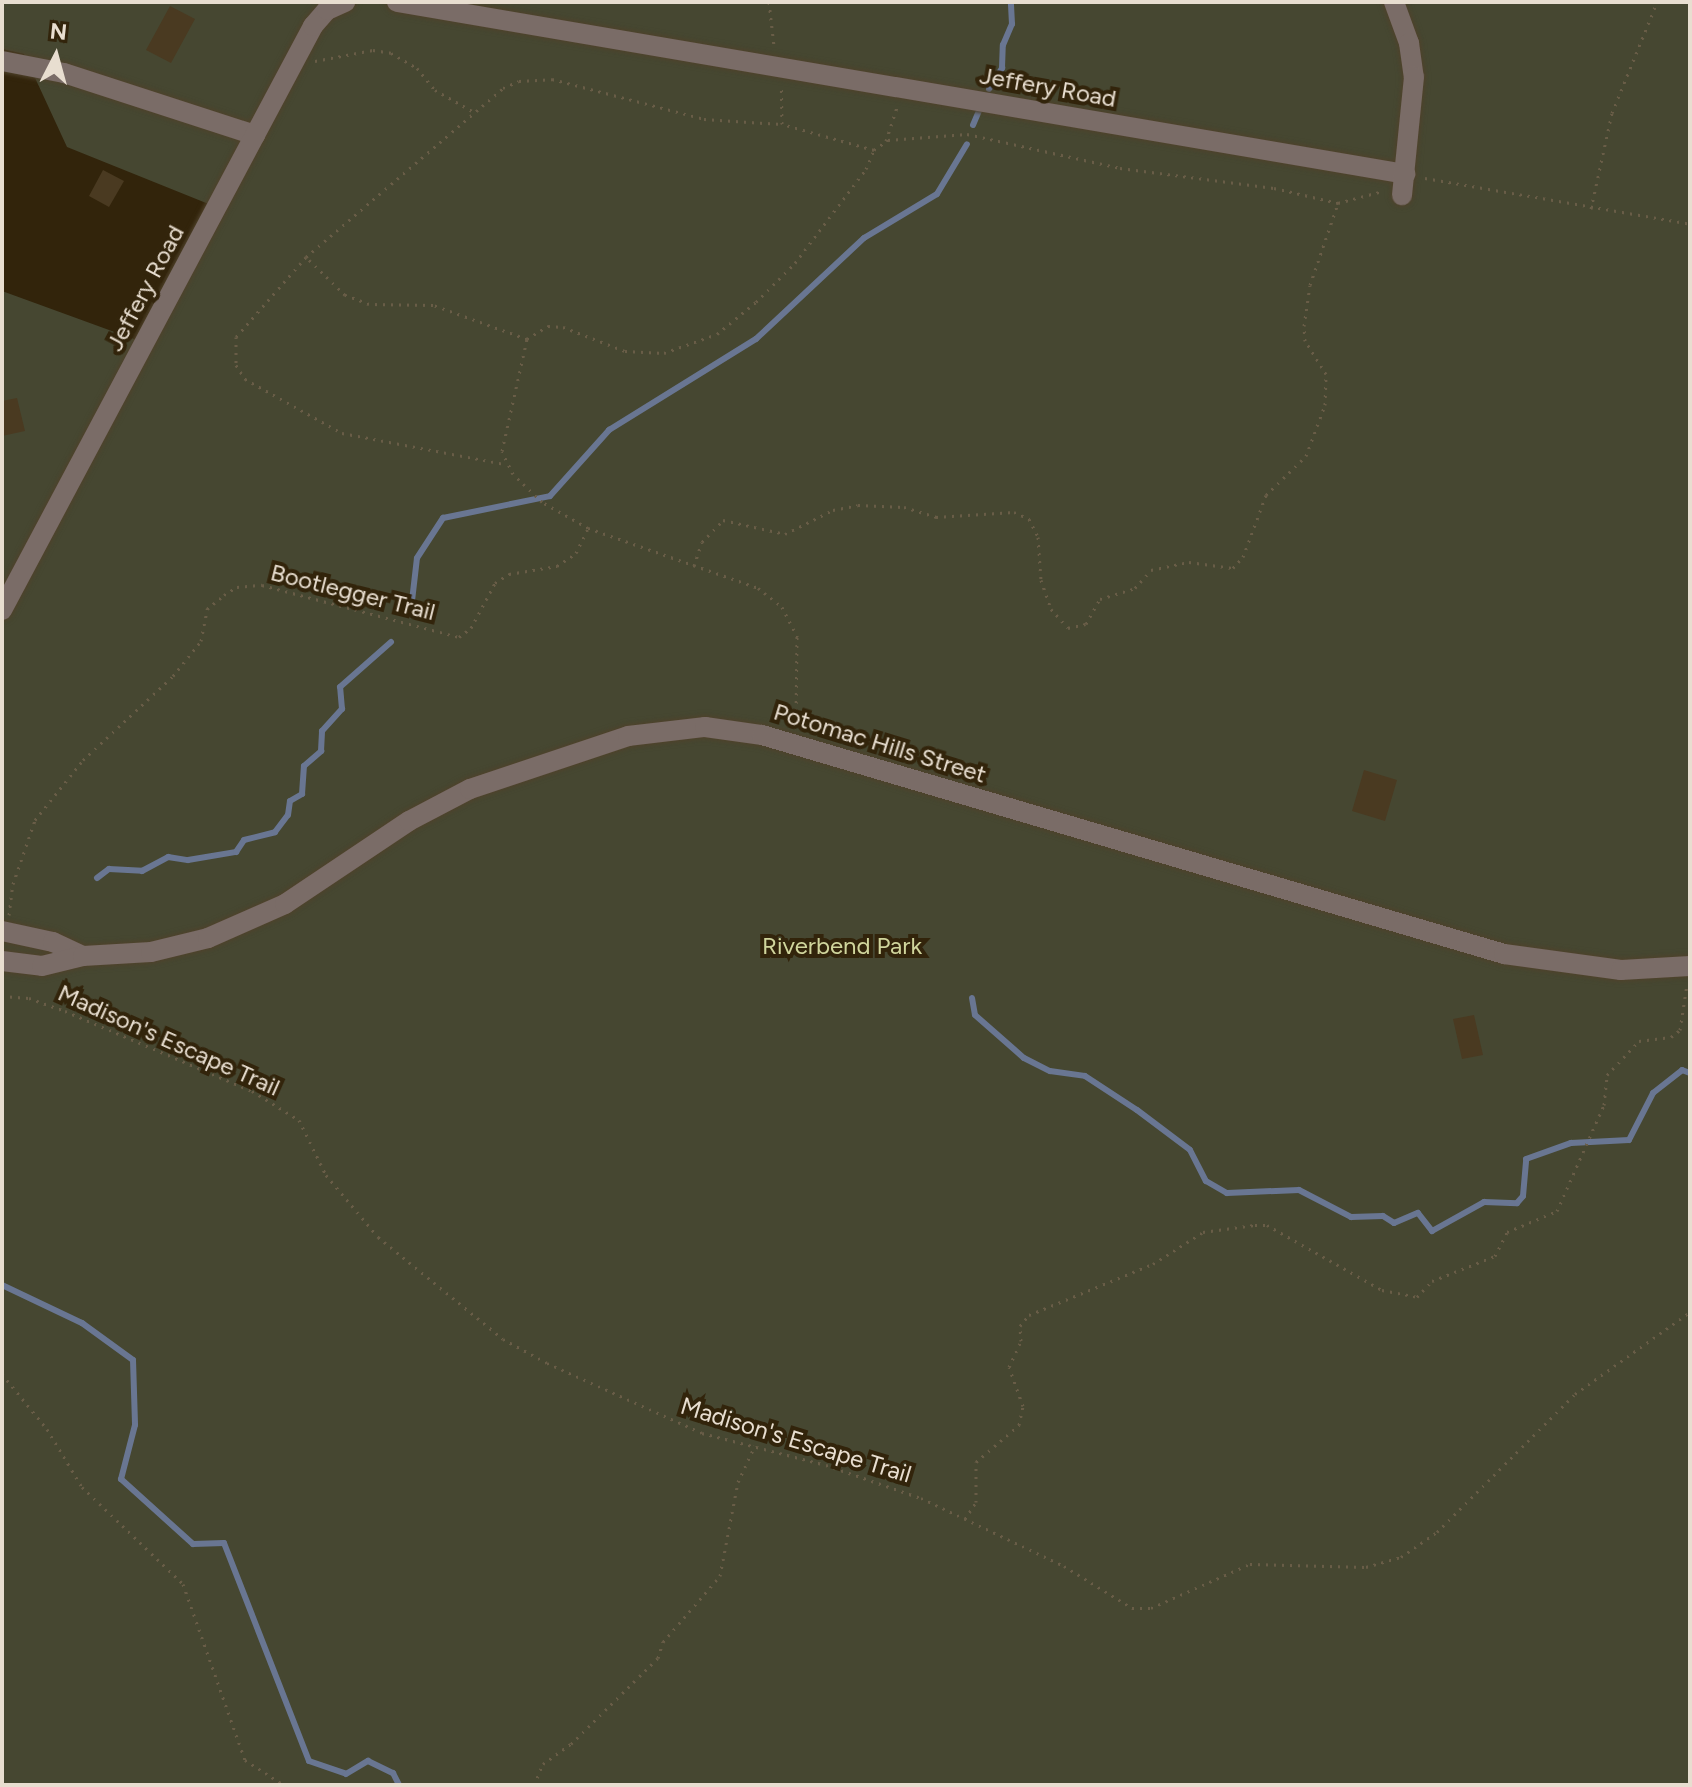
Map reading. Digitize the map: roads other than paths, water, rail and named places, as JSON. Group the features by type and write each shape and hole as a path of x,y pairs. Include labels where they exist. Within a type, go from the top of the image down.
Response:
{"street":[{"name":"Jeffery Road","path":"2,610 291,67 316,8 345,2"},
{"name":"Jeffery Road","path":"397,2 904,87 1404,183 1414,77 1409,43 1394,2"},
{"path":"2,61 64,73 255,135"},
{"name":"Potomac Hills Street","path":"2,961 42,966 83,956 151,952 248,923 285,904 409,821 470,789 628,736 705,727 739,729 1504,954 1621,970 1690,966"},
{"name":"Potomac Hills Street","path":"4,931 53,942 83,956"}],"waterway":[{"path":"989,89 1002,68 1003,45 1012,24 1011,2"},
{"path":"973,125 979,111"},
{"path":"412,601 417,558 443,518 550,496 609,430 756,339 864,238 937,194 967,144"},
{"path":"97,878 109,869 142,871 168,857 188,860 236,852 244,840 275,832 288,815 290,801 302,794 304,766 321,751 322,731 342,709 340,687 391,642"},
{"path":"972,998 975,1015 1024,1058 1050,1071 1085,1076 1137,1110 1190,1150 1206,1181 1227,1193 1299,1190 1351,1217 1383,1216 1394,1223 1418,1213 1432,1231 1484,1202 1517,1203 1523,1196 1526,1159 1571,1143 1629,1140 1653,1093 1682,1070 1690,1073"},
{"path":"2,1285 82,1323 133,1360 135,1425 121,1479 193,1544 224,1543 309,1761 346,1774 368,1761 393,1773 399,1785"}],"park label":[{"name":"Riverbend Park","path":"842,946"}]}
